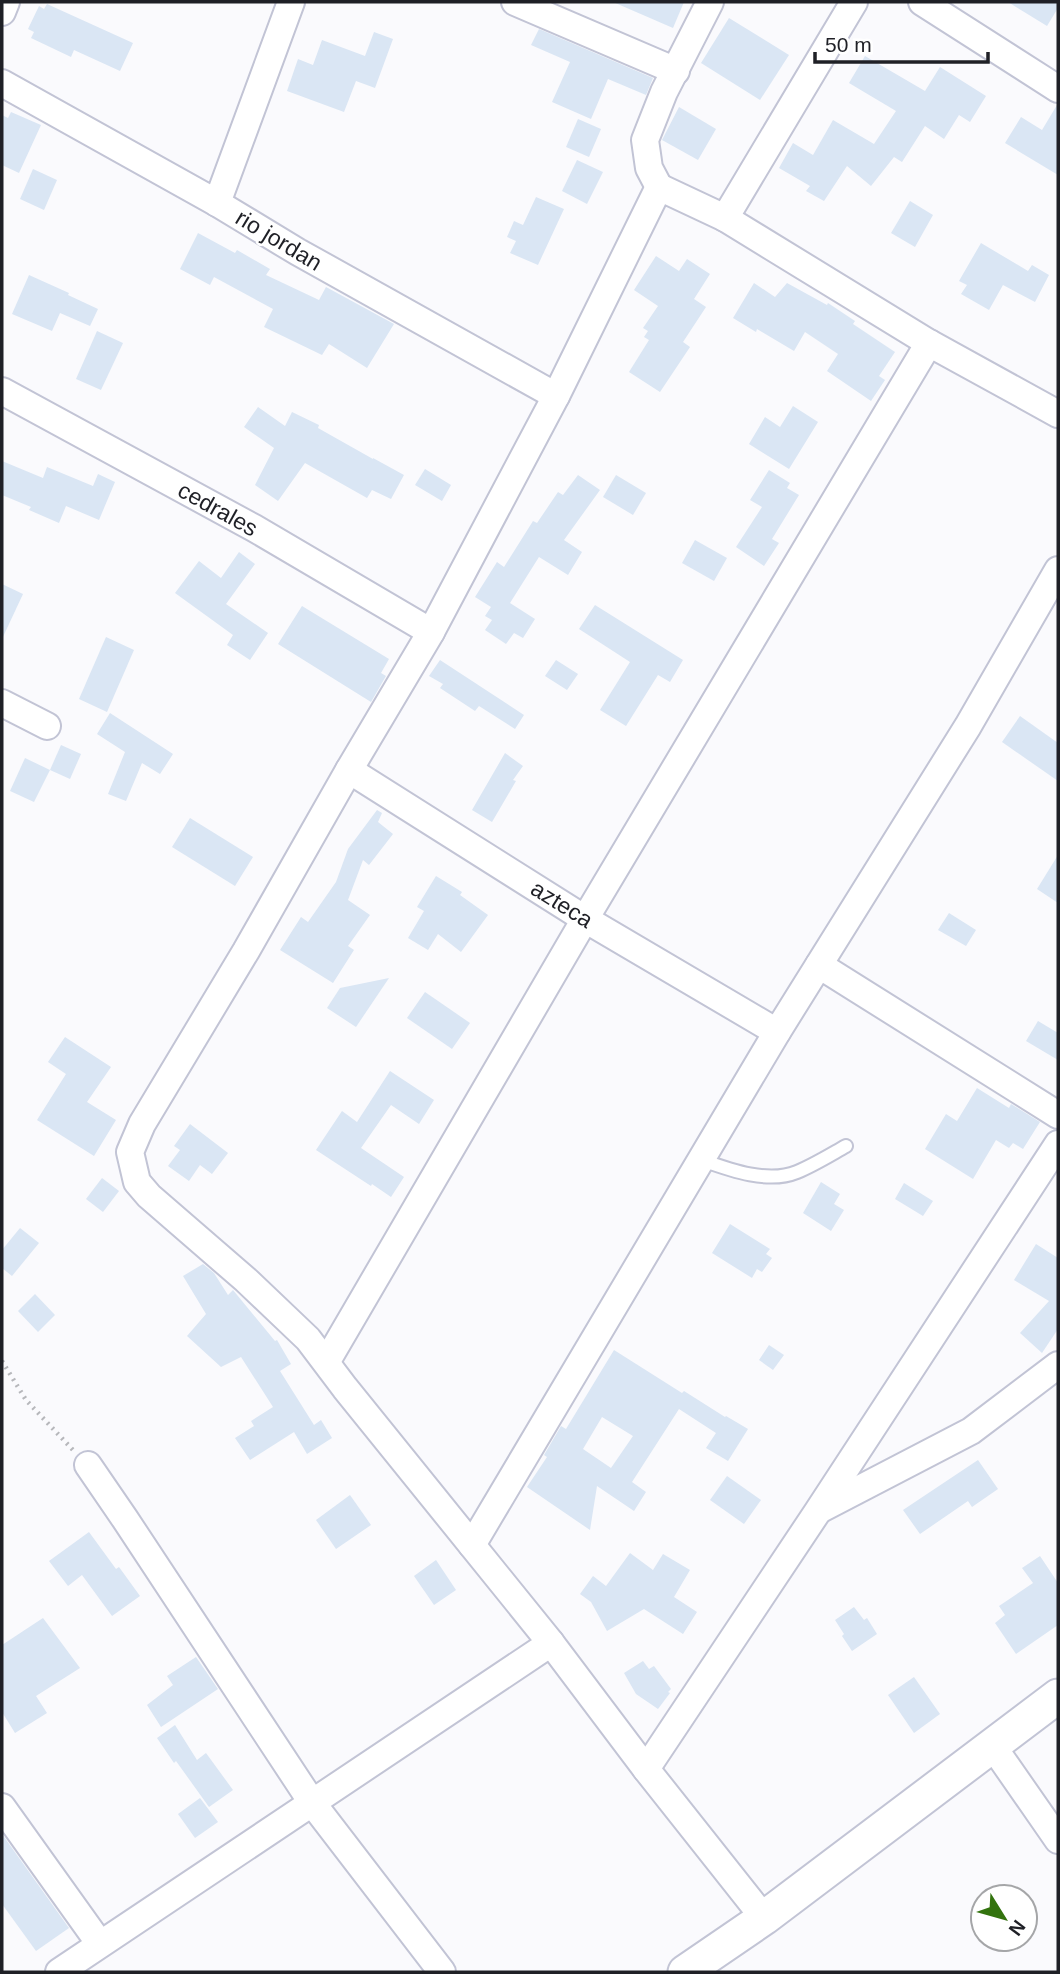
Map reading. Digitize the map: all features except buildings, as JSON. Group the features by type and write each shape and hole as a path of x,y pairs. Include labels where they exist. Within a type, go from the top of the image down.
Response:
{"street":[{"path":"2,12 6,2"},
{"path":"217,203 291,2"},
{"path":"515,2 676,71"},
{"path":"710,2 664,92 645,140 649,168 659,187 725,218 929,343 1058,414"},
{"path":"725,218 854,2"},
{"path":"922,2 1058,89"},
{"name":"rio jordan","path":"2,83 556,397"},
{"path":"659,187 556,397 432,632 142,1124 130,1152 136,1182 149,1196 246,1280 308,1339 551,1643 764,1918"},
{"path":"327,1362 585,919 929,343"},
{"name":"cedrales","path":"2,391 254,528 432,632"},
{"path":"472,1545 778,1032 968,726 1058,570"},
{"path":"2,703 47,726"},
{"name":"azteca","path":"349,770 585,919 778,1032"},
{"path":"819,965 1058,1115"},
{"path":"646,1769 1058,1144"},
{"path":"818,1511 971,1431 1058,1365"},
{"path":"88,1465 313,1804 442,1972"},
{"path":"59,1972 551,1643"},
{"path":"685,1972 764,1918 1058,1696"},
{"path":"992,1745 1058,1840"},
{"path":"2,1807 100,1944"}],"lane":[{"path":"702,1160 761,1177 795,1173 846,1146"}],"path":[{"path":"2,1361 26,1400 88,1465"}]}
